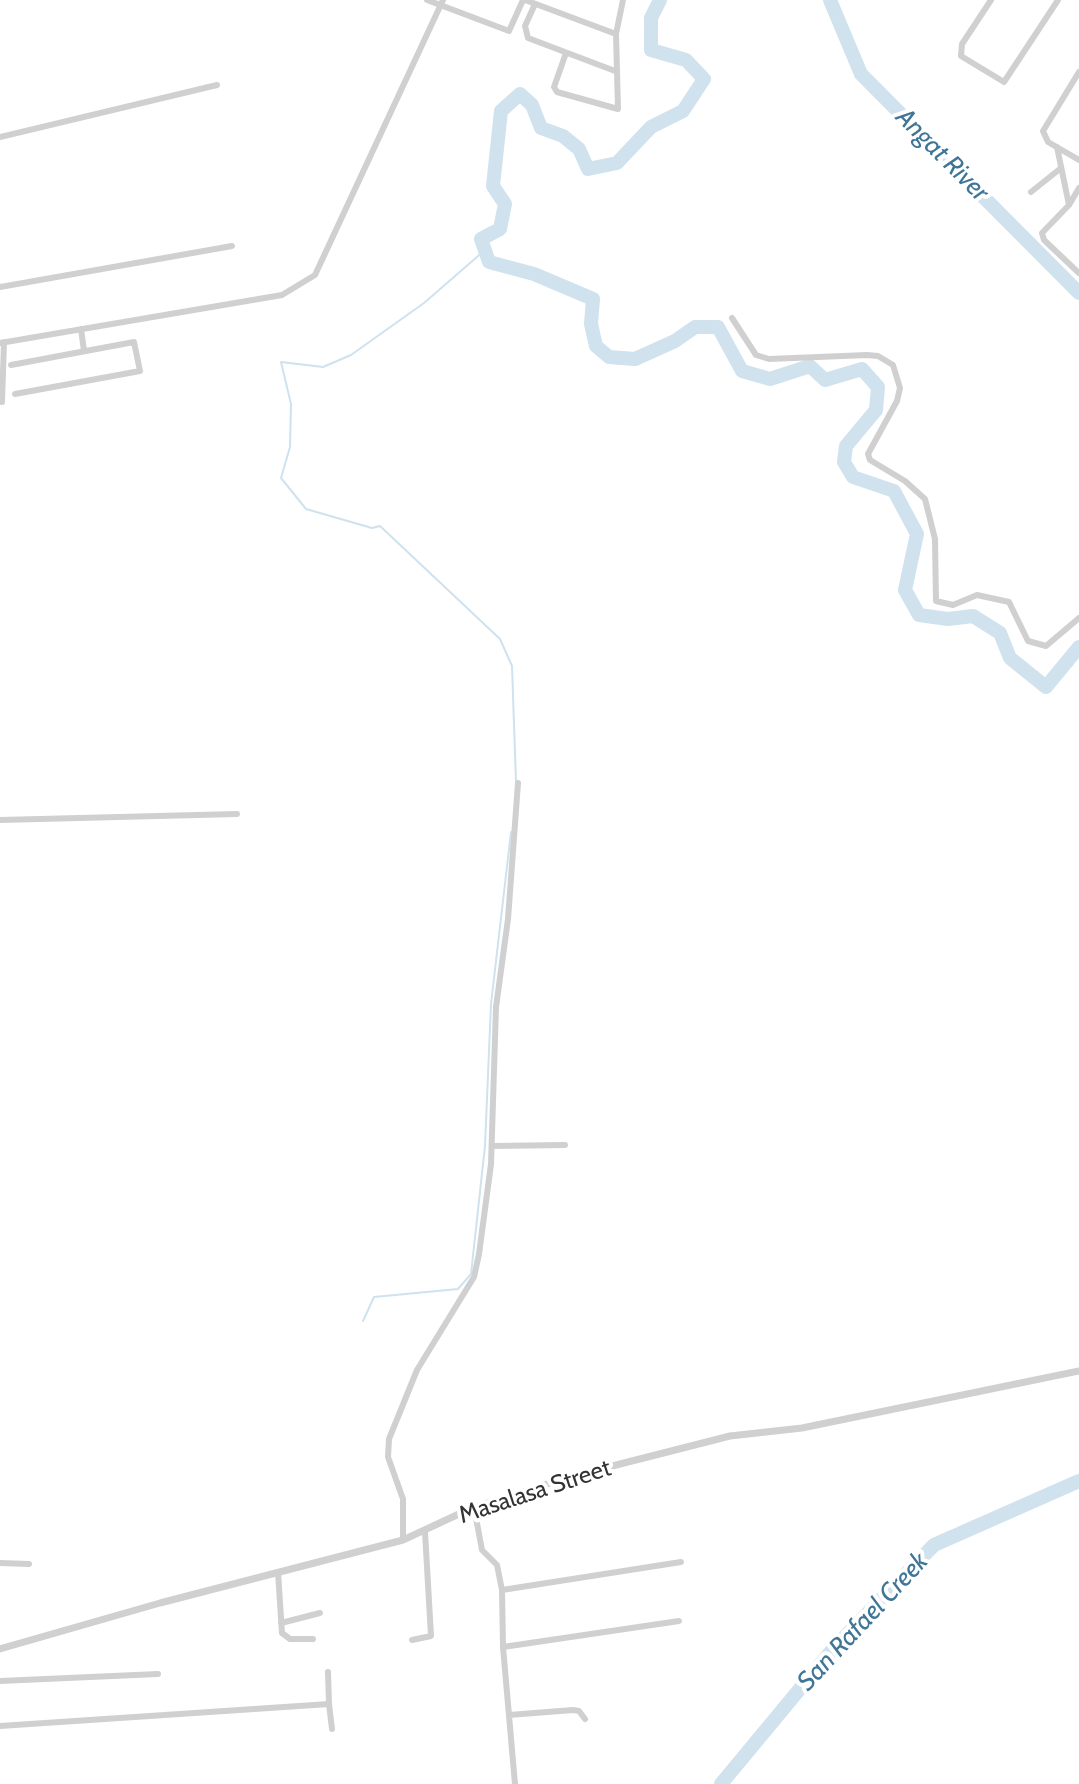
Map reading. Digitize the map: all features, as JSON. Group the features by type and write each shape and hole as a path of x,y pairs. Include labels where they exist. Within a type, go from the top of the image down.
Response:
{"street":[{"path":"427,0 442,3 509,31 524,0 616,34"},
{"path":"566,53 554,87 557,92 618,109 616,34 623,0"},
{"path":"991,0 962,44 961,56 999,81 1009,79 1058,0"},
{"path":"2,402 2,342 282,295 315,275 442,3"},
{"path":"535,4 524,34 615,71"},
{"path":"1079,72 1043,131 1048,142 1079,160"},
{"path":"0,137 217,85"},
{"path":"1057,147 1069,205"},
{"path":"1031,192 1061,168"},
{"path":"1079,188 1069,205 1042,233 1044,240 1079,273"},
{"path":"0,287 232,246"},
{"path":"732,318 756,355 769,359 867,355 878,356 893,365 900,388 897,401 868,454 870,460 905,481 925,499 935,539 936,601 953,605 977,595 1009,602 1028,641 1046,646 1079,618"},
{"path":"81,329 84,351"},
{"path":"11,365 134,342 140,371 15,394"},
{"path":"403,1540 403,1499 388,1457 389,1439 417,1370 476,1273 492,1146 496,1007 510,894 518,783"},
{"path":"0,820 237,814"},
{"path":"510,894 521,894"},
{"path":"492,1146 565,1145"},
{"name":"Masalasa Street","path":"0,1649 403,1540 474,1507 573,1476 730,1436 802,1428 1079,1371"},
{"path":"474,1507 482,1550 497,1565 502,1590 503,1647 515,1784"},
{"path":"412,1640 431,1636 425,1532"},
{"path":"502,1590 681,1562"},
{"path":"0,1563 29,1564"},
{"path":"278,1572 284,1637 313,1639"},
{"path":"281,1623 320,1613"},
{"path":"503,1647 679,1621"},
{"path":"328,1672 332,1729"},
{"path":"0,1681 158,1674"},
{"path":"0,1726 329,1704"},
{"path":"509,1715 573,1710 579,1711 585,1719"}],"waterway":[{"name":"San Rafael Creek","path":"660,0 651,18 651,50 686,60 704,79 683,111 651,127 617,163 588,169 579,149 563,136 541,128 532,105 520,94 501,111 493,186 505,204 500,229 481,239 489,262 534,274 593,299 591,324 596,346 609,357 635,359 675,341 695,327 718,327 742,371 770,379 810,366 825,380 862,369 878,387 876,410 846,446 844,462 853,477 894,491 917,534 905,590 919,615 948,619 973,616 1000,633 1010,658 1046,687 1079,647"},
{"name":"Angat River","path":"830,0 861,74 1079,293"},
{"path":"485,250 424,303 351,355 323,367 281,362 291,404 290,447 281,478 306,509 372,528 380,526 500,639 512,666 516,782"},
{"path":"363,1321 374,1297 458,1289 471,1274 485,1146 491,1004 511,832"},
{"name":"San Rafael Creek","path":"721,1784 833,1649 934,1545 1079,1481"}]}
